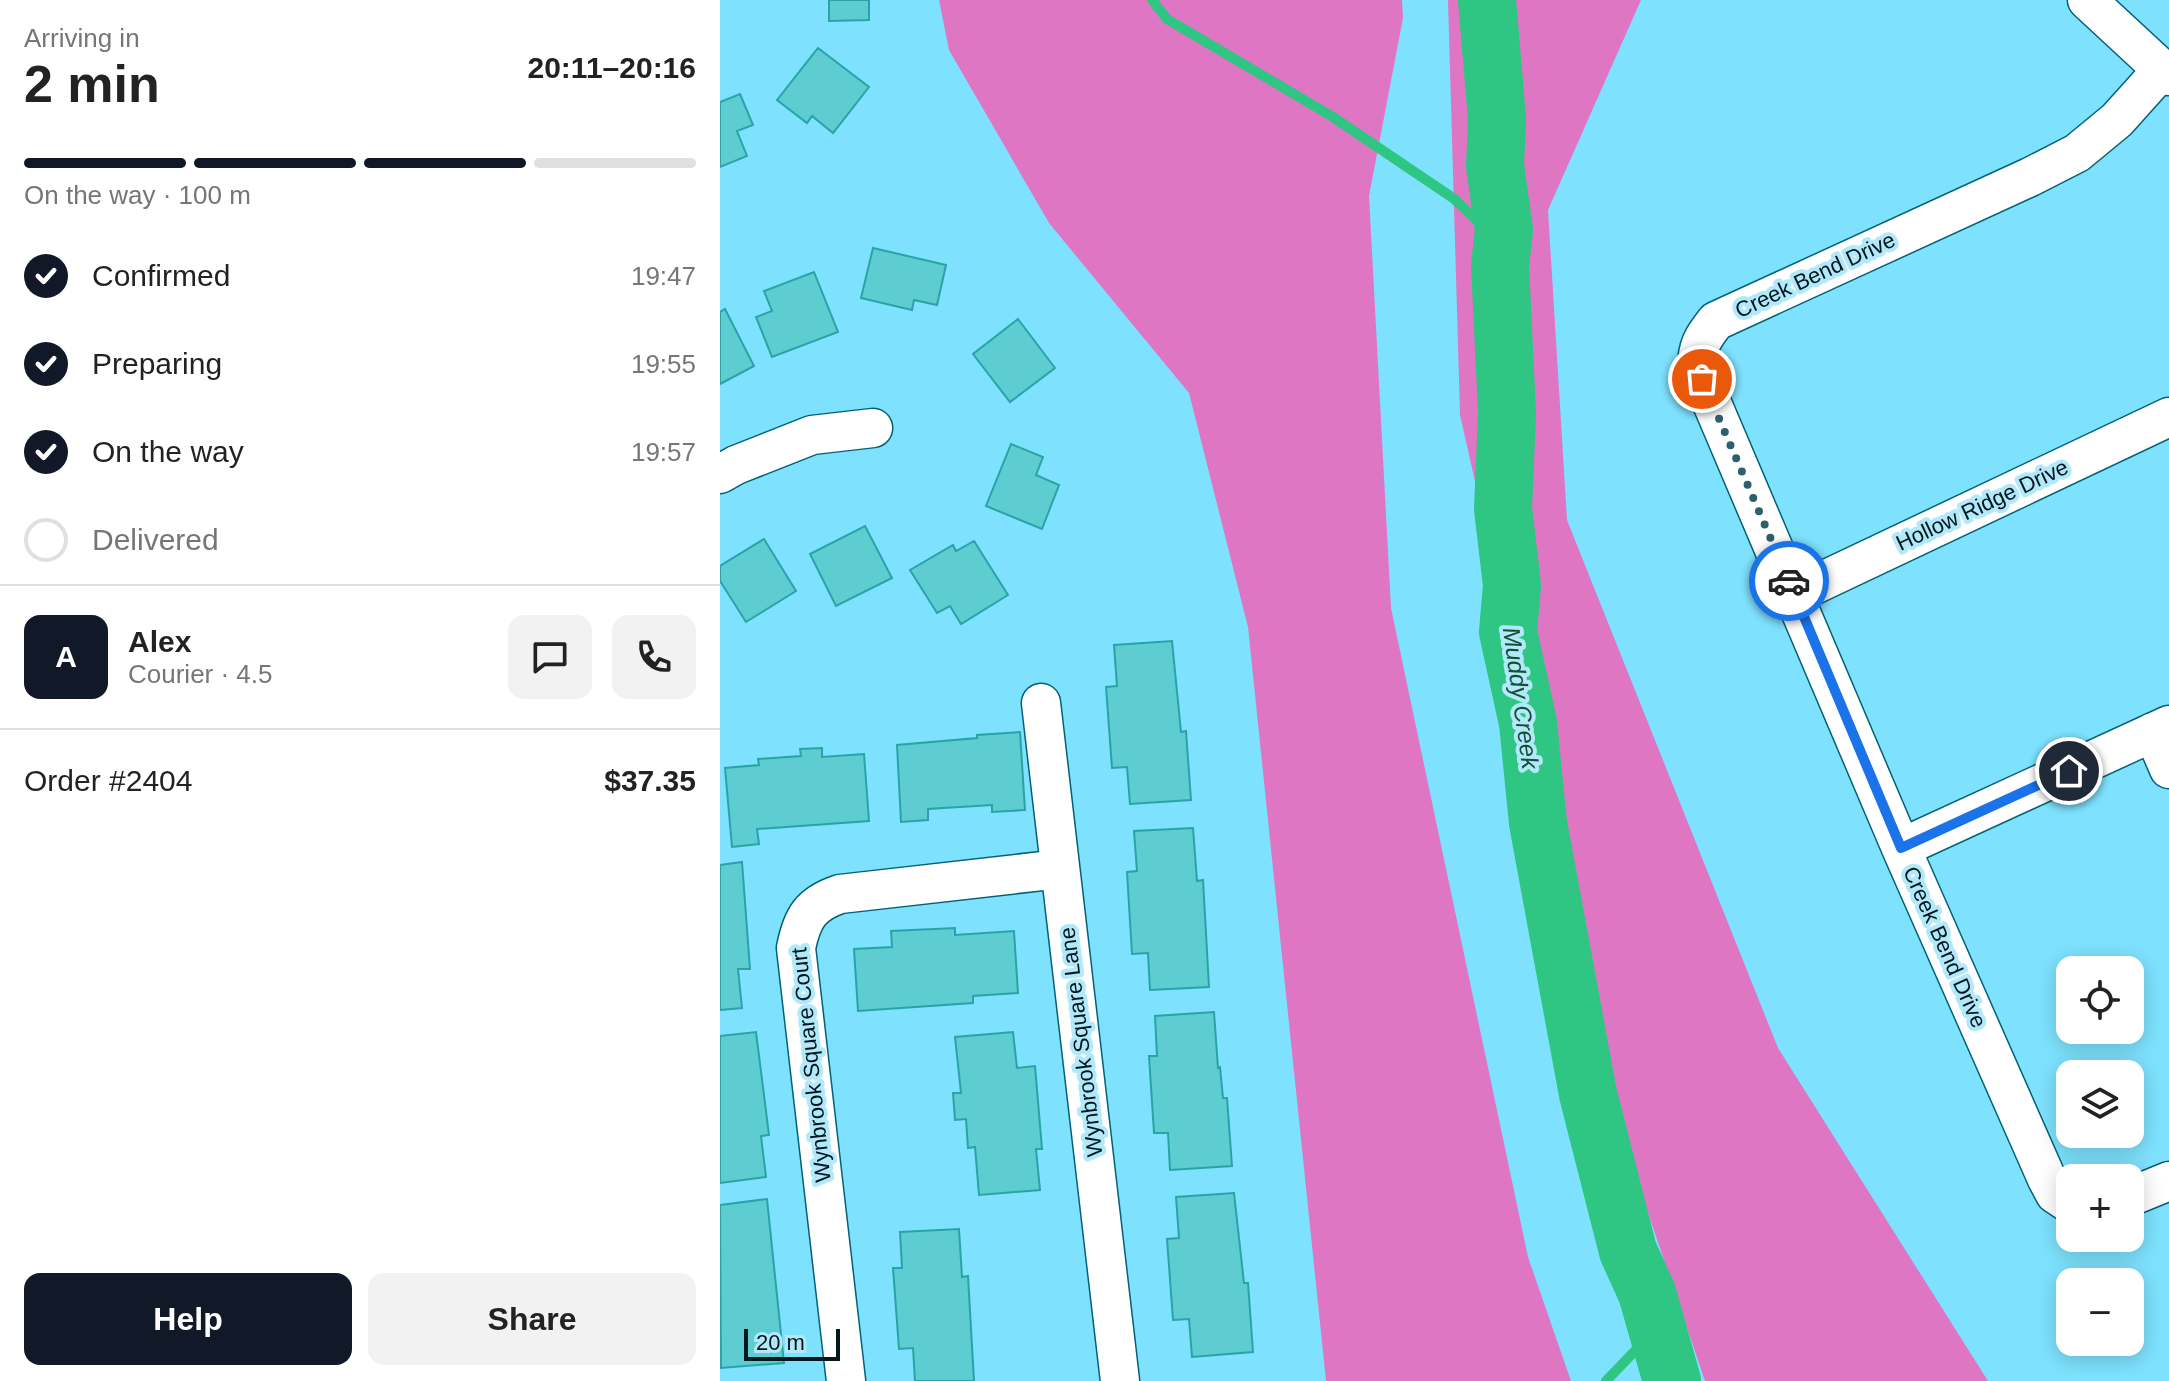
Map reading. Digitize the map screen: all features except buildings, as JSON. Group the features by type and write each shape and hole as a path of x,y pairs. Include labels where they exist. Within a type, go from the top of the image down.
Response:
{"street":[{"path":"2087,0 2165,73"},
{"name":"Creek Bend Drive","path":"2056,1195 1901,848 1697,368 1697,352 1716,321 2077,153 2117,120 2165,73"},
{"name":"Hollow Ridge Drive","path":"1795,594 2169,417"},
{"path":"720,474 812,435 873,428"},
{"name":"Wynbrook Square Lane","path":"1041,703 1120,1381"},
{"path":"1901,848 2161,728 2169,769"},
{"name":"Wynbrook Square Court","path":"846,1381 796,948 800,928 811,911 840,894 1060,869"},
{"path":"2144,1191 2169,1181"}],"shaded area":[{"path":"939,0 1402,0 1403,18 1369,196 1391,608 1528,1257 1571,1381 1326,1381 1248,627 1189,393 1049,223 949,50"},
{"path":"1448,0 1641,0 1548,210 1567,520 1778,1048 1988,1381 1705,1381 1627,1151 1460,415"}],"waterway":[{"path":"1152,0 1167,19 1333,117 1453,198 1479,222 1501,286"},
{"name":"Muddy Creek","path":"1487,0 1497,118 1495,166 1504,230 1500,265 1507,413 1503,509 1512,585 1508,632 1528,723 1538,823 1588,1094 1628,1251 1647,1293 1672,1381"},
{"path":"1606,1381 1656,1329"}],"way so far":[{"path":"1702,379 1789,581"}],"route":[{"path":"1789,581 1901,848 2069,771"}]}
